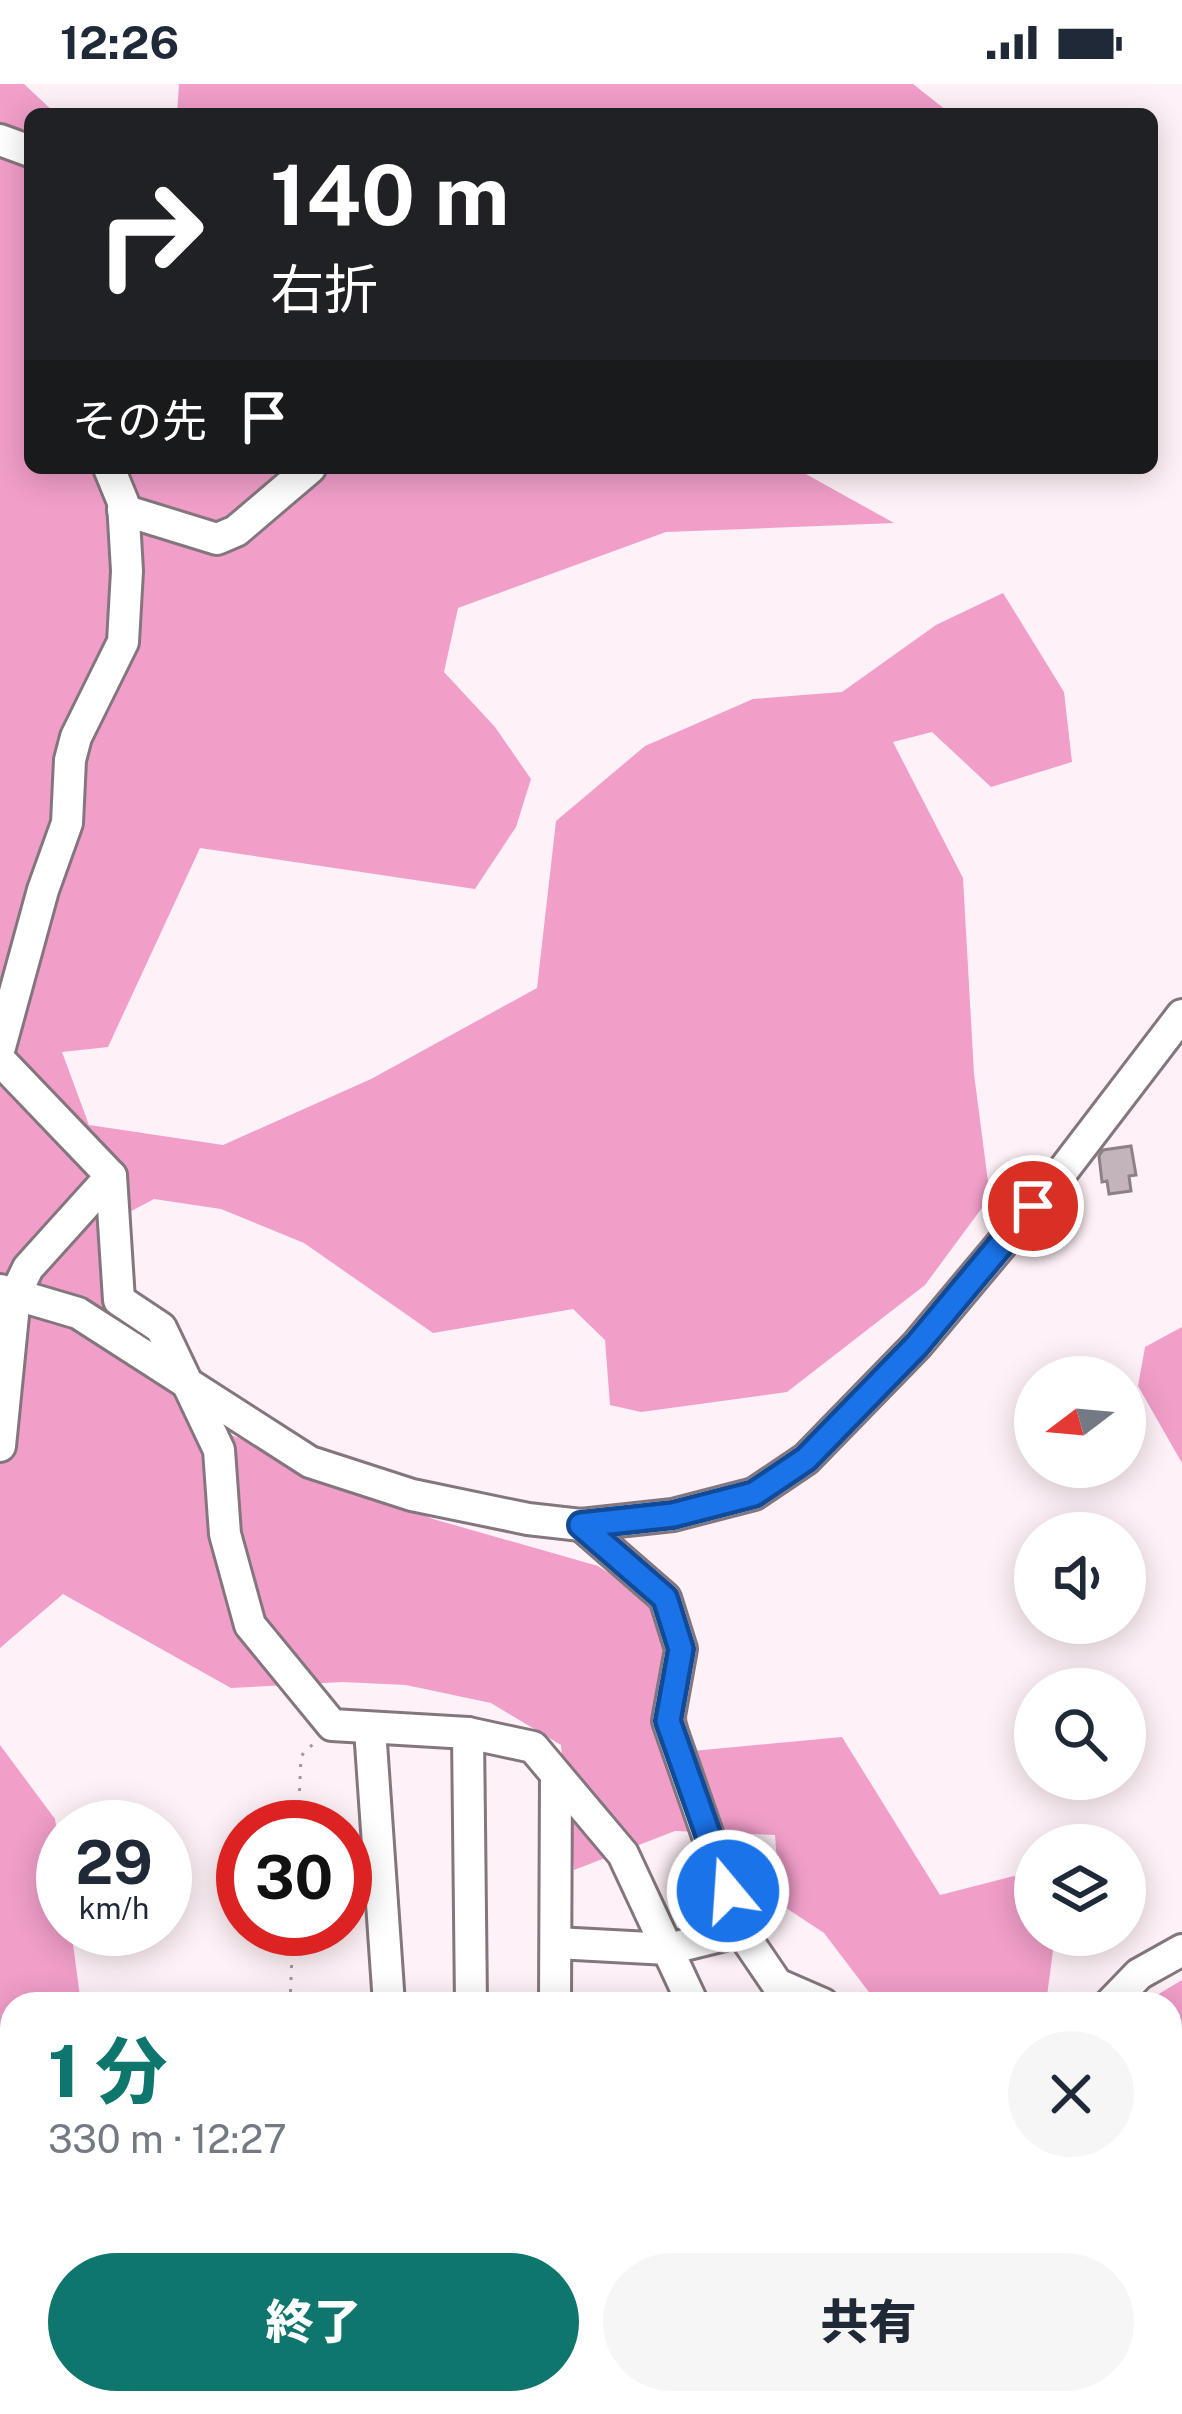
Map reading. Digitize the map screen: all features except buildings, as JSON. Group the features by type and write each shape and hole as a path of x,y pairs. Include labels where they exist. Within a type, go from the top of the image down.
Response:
{"street":[{"path":"0,1046 43,890 67,823 76,736 123,642 127,571 123,510 112,474"},
{"path":"123,510 217,539 236,531 303,474"},
{"path":"8,1292 78,1313 310,1462 412,1495 528,1519 581,1525 673,1515 754,1494 806,1459 917,1345 1062,1172 1182,1015"},
{"path":"0,1060 111,1177 119,1300 161,1328 219,1450 225,1534 250,1625 332,1724 468,1733 533,1747 623,1854 688,1992"},
{"path":"0,1446 8,1292 111,1177"},
{"path":"581,1525 665,1598 681,1649 668,1721 741,1931 777,1984 795,1992"},
{"path":"370,1729 388,1992"},
{"path":"468,1733 471,1992"},
{"path":"555,1992 556,1774"},
{"path":"556,1943 668,1949 741,1931"},
{"path":"1122,1992 1139,1974 1182,1950"}],"path":[{"path":"299,1800 301,1756 332,1724"},
{"path":"290,1992 292,1956"}],"shaded area":[{"path":"0,84 24,84 50,108 24,108 24,474 806,474 894,523 666,532 458,608 444,672 495,727 531,779 516,827 475,889 200,848 108,1047 62,1052 89,1125 223,1145 371,1079 537,988 556,821 645,746 753,699 842,692 936,625 1003,593 1064,692 1072,762 991,787 932,732 893,742 963,878 974,1074 990,1197 925,1285 787,1392 641,1412 610,1405 605,1340 573,1309 433,1333 304,1243 221,1209 154,1199 103,1226 104,1308 171,1351 191,1418 433,1519 598,1566 669,1612 693,1751 842,1737 940,1895 1014,1876 1014,1956 1052,1956 1048,1992 869,1992 824,1933 780,1904 775,1835 675,1831 574,1870 561,1745 491,1703 406,1685 342,1682 231,1688 63,1594 0,1648"},
{"path":"179,84 913,84 943,108 177,108"},
{"path":"1182,1327 1182,1463 1146,1400 1145,1347"},
{"path":"0,1745 41,1800 36,1800 36,1956 75,1956 79,1992 0,1992"},
{"path":"1182,1980 1182,1992 1162,1992"}],"route":[{"path":"728,1891 668,1721 681,1649 665,1598 581,1525 673,1515 754,1494 806,1459 917,1345 1033,1206"}]}
